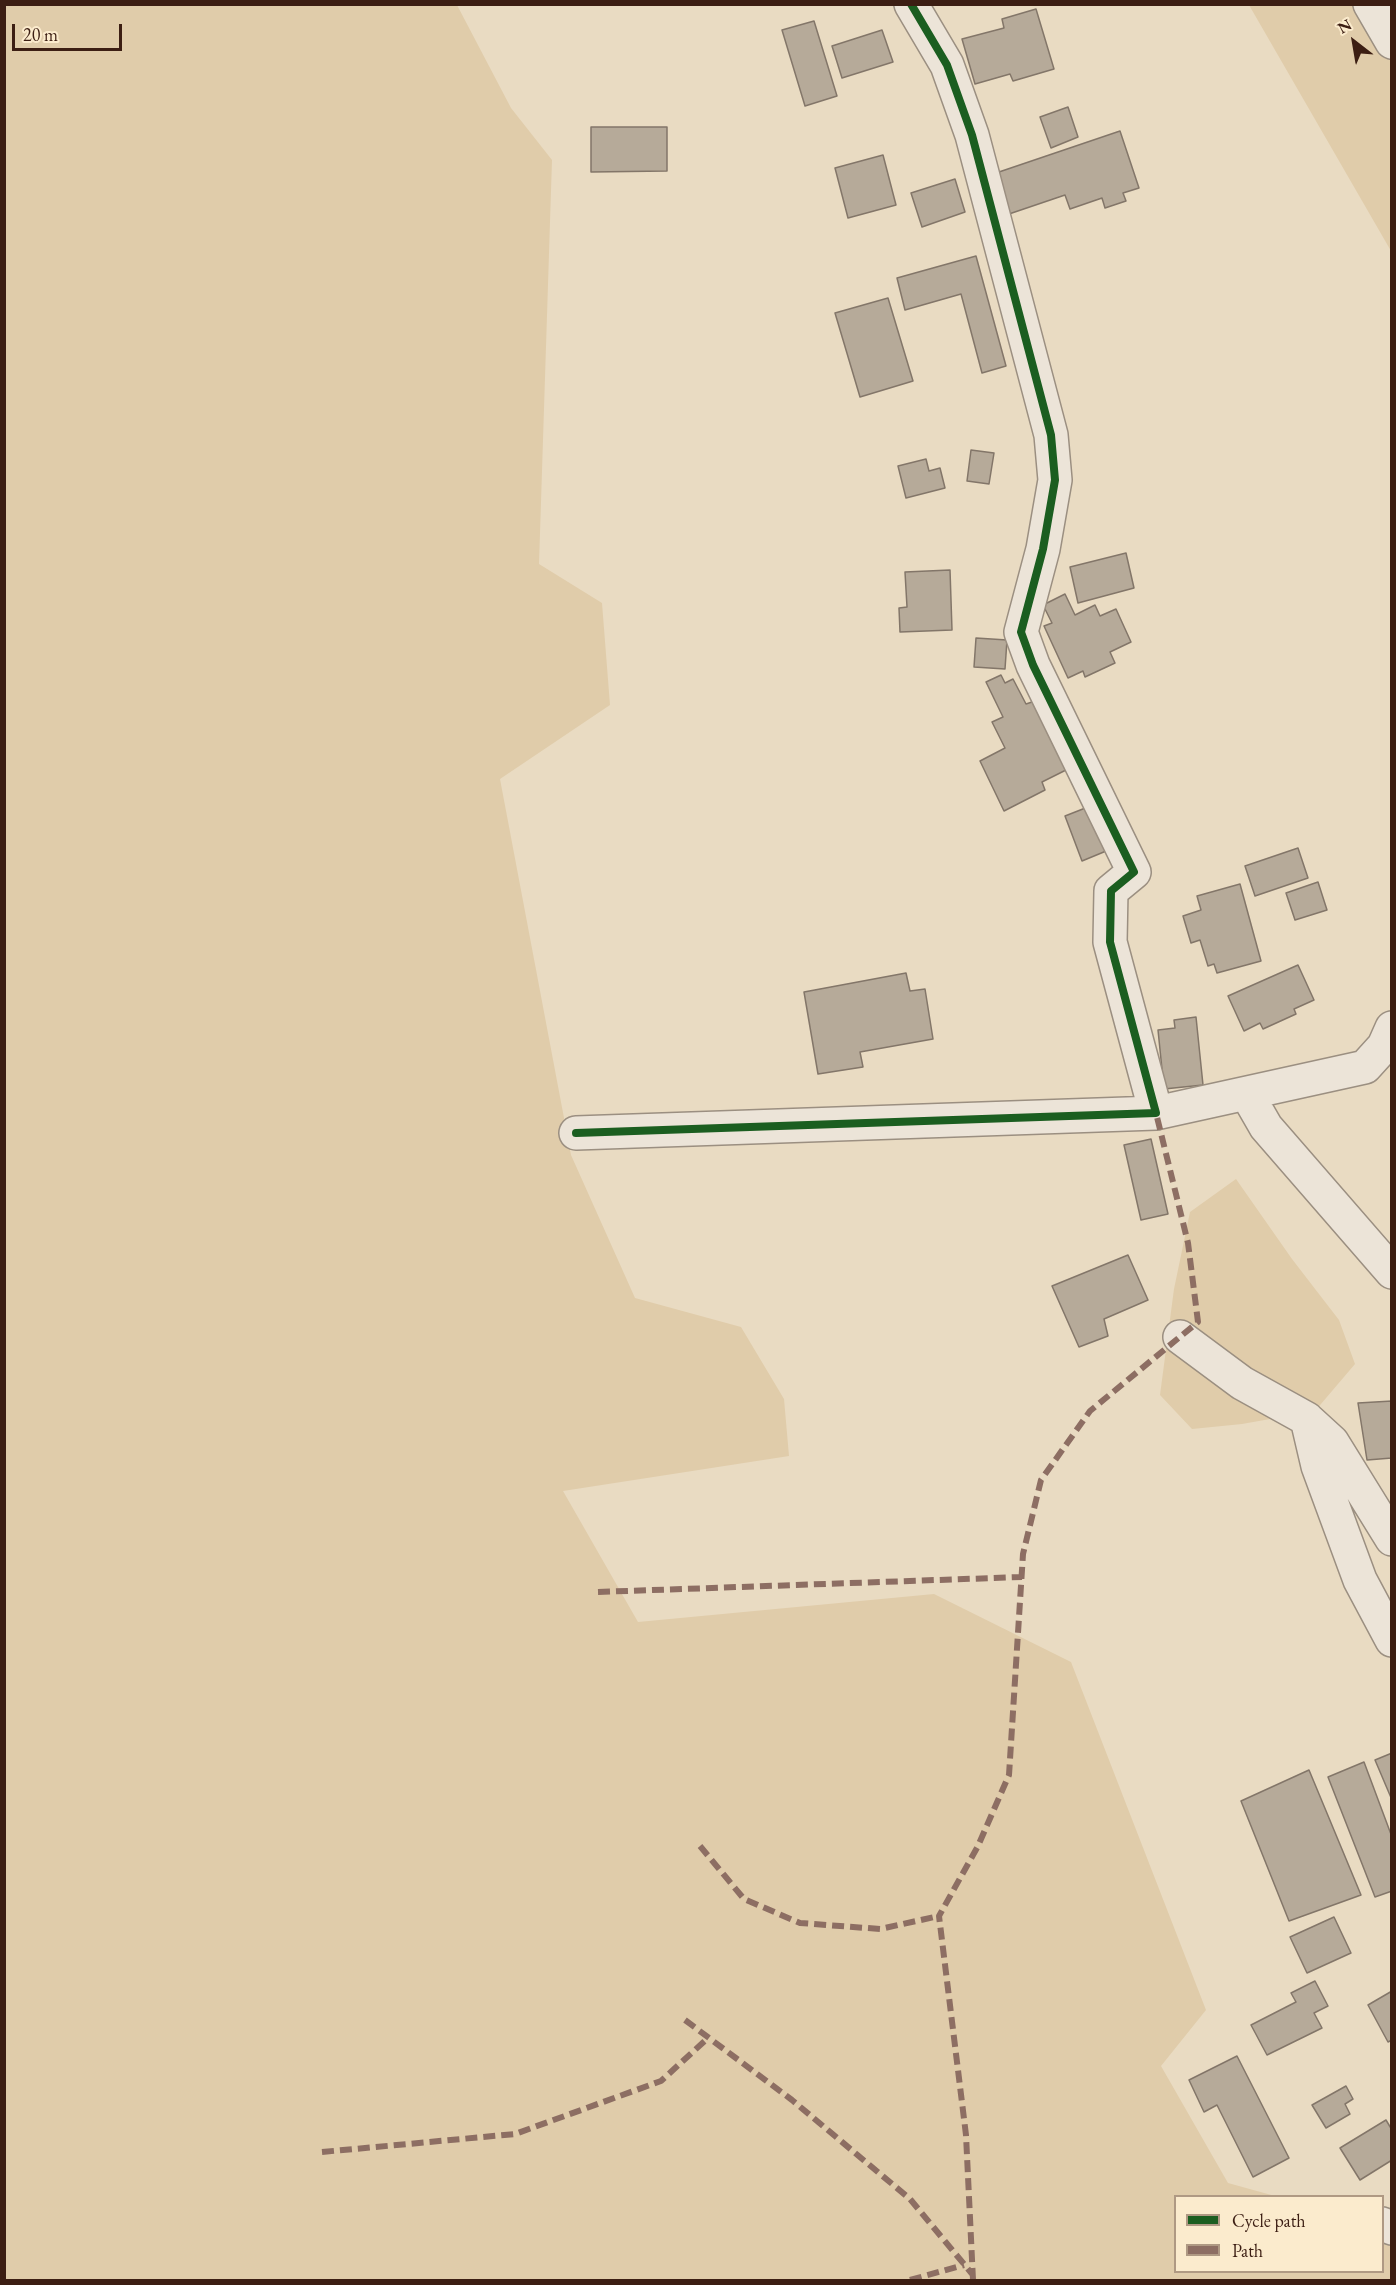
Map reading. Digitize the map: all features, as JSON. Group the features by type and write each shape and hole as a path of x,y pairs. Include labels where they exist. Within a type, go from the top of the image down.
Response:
{"street":[{"path":"911,4 946,65 972,135 1051,435 1055,480 1042,549 1021,632 1033,665 1134,872 1111,891 1110,942 1156,1113"},
{"path":"1370,4 1392,42"},
{"path":"576,1133 1156,1113 1365,1067 1384,1047 1392,1028"},
{"path":"1247,1094 1266,1127 1392,1272"},
{"path":"1180,1337 1242,1383 1307,1419 1332,1442 1392,1539"},
{"path":"1307,1419 1318,1466 1360,1580 1392,1640"}],"shaded area":[{"path":"5,5 457,5 511,108 552,160 539,564 602,603 610,705 500,779 571,1155 635,1298 741,1327 784,1399 789,1456 563,1491 638,1622 934,1594 1071,1662 1206,2010 1161,2066 1228,2183 1271,2195 1174,2195 1174,2273 1384,2273 1384,2228 1391,2231 1391,2280 5,2280"},
{"path":"1249,5 1391,5 1391,251"},
{"path":"1236,1179 1292,1259 1339,1320 1355,1364 1315,1411 1242,1424 1192,1429 1160,1395 1174,1289 1190,1212"}],"building":[{"path":"1036,9 1054,69 1013,81 1010,74 975,84 962,39 1004,28 1002,19"},
{"path":"814,21 837,96 805,106 782,30"},
{"path":"882,30 893,62 842,78 832,46"},
{"path":"1068,107 1078,137 1051,148 1040,117"},
{"path":"591,127 667,127 667,171 591,172"},
{"path":"1120,131 1139,188 1123,193 1126,201 1105,208 1102,198 1070,209 1065,195 1009,214 996,173"},
{"path":"883,155 896,205 848,218 835,168"},
{"path":"955,179 965,212 922,227 911,193"},
{"path":"976,256 1006,366 982,373 961,294 905,310 897,278"},
{"path":"888,298 913,381 860,397 835,313"},
{"path":"971,450 994,453 989,484 967,481"},
{"path":"926,459 929,471 940,468 945,488 906,498 898,466"},
{"path":"1126,553 1134,588 1078,603 1070,567"},
{"path":"950,570 952,630 900,632 899,608 907,607 905,572"},
{"path":"1065,594 1075,615 1095,605 1100,616 1116,609 1131,642 1110,652 1115,663 1085,677 1083,671 1068,678 1044,626 1052,623 1043,605"},
{"path":"976,638 1007,640 1005,669 974,667"},
{"path":"1001,675 1005,683 1013,679 1026,704 1035,701 1068,769 1042,782 1045,790 1004,811 980,761 1005,748 992,722 1003,717 986,682"},
{"path":"1093,805 1111,849 1082,861 1065,816"},
{"path":"1298,848 1308,878 1255,896 1245,866"},
{"path":"1318,882 1327,910 1295,920 1286,893"},
{"path":"1240,884 1261,961 1217,973 1214,964 1208,966 1200,940 1191,943 1183,916 1201,910 1197,896"},
{"path":"1298,965 1314,1000 1294,1009 1296,1014 1263,1029 1260,1023 1244,1031 1228,996"},
{"path":"906,973 910,991 925,989 933,1039 860,1052 863,1067 818,1074 804,992"},
{"path":"1196,1017 1203,1085 1164,1089 1158,1030 1175,1028 1174,1020"},
{"path":"1151,1139 1168,1214 1141,1220 1124,1145"},
{"path":"1128,1255 1148,1300 1104,1319 1108,1336 1079,1347 1052,1286"},
{"path":"1392,1401 1392,1458 1367,1460 1358,1403"},
{"path":"1392,1753 1392,1800 1375,1760"},
{"path":"1364,1762 1392,1837 1392,1891 1375,1897 1328,1777"},
{"path":"1309,1770 1361,1895 1289,1921 1241,1801"},
{"path":"1334,1917 1351,1953 1307,1973 1290,1937"},
{"path":"1315,1981 1328,2006 1314,2013 1322,2028 1267,2055 1251,2025 1296,2002 1291,1993"},
{"path":"1392,1991 1392,2040 1388,2042 1368,2005"},
{"path":"1237,2056 1289,2158 1253,2177 1217,2105 1204,2112 1189,2080"},
{"path":"1346,2086 1353,2099 1345,2104 1350,2114 1326,2128 1312,2105"},
{"path":"1386,2120 1392,2130 1392,2160 1360,2180 1340,2148"}],"marked path":[{"path":"973,2280 966,2135 939,1916 978,1846 1009,1775 1023,1554 1041,1480 1090,1411 1198,1322 1188,1243 1156,1113"},
{"path":"598,1592 1022,1577"},
{"path":"700,1846 744,1899 800,1923 880,1929 939,1916"},
{"path":"685,2020 792,2100 910,2199 973,2275"},
{"path":"322,2152 515,2134 661,2081 708,2038"},
{"path":"910,2280 964,2265"}],"cycle path":[{"path":"576,1133 1156,1113 1110,942 1111,891 1134,872 1033,665 1021,632 1043,549 1055,480 1051,435 972,135 947,65 911,4"}]}
